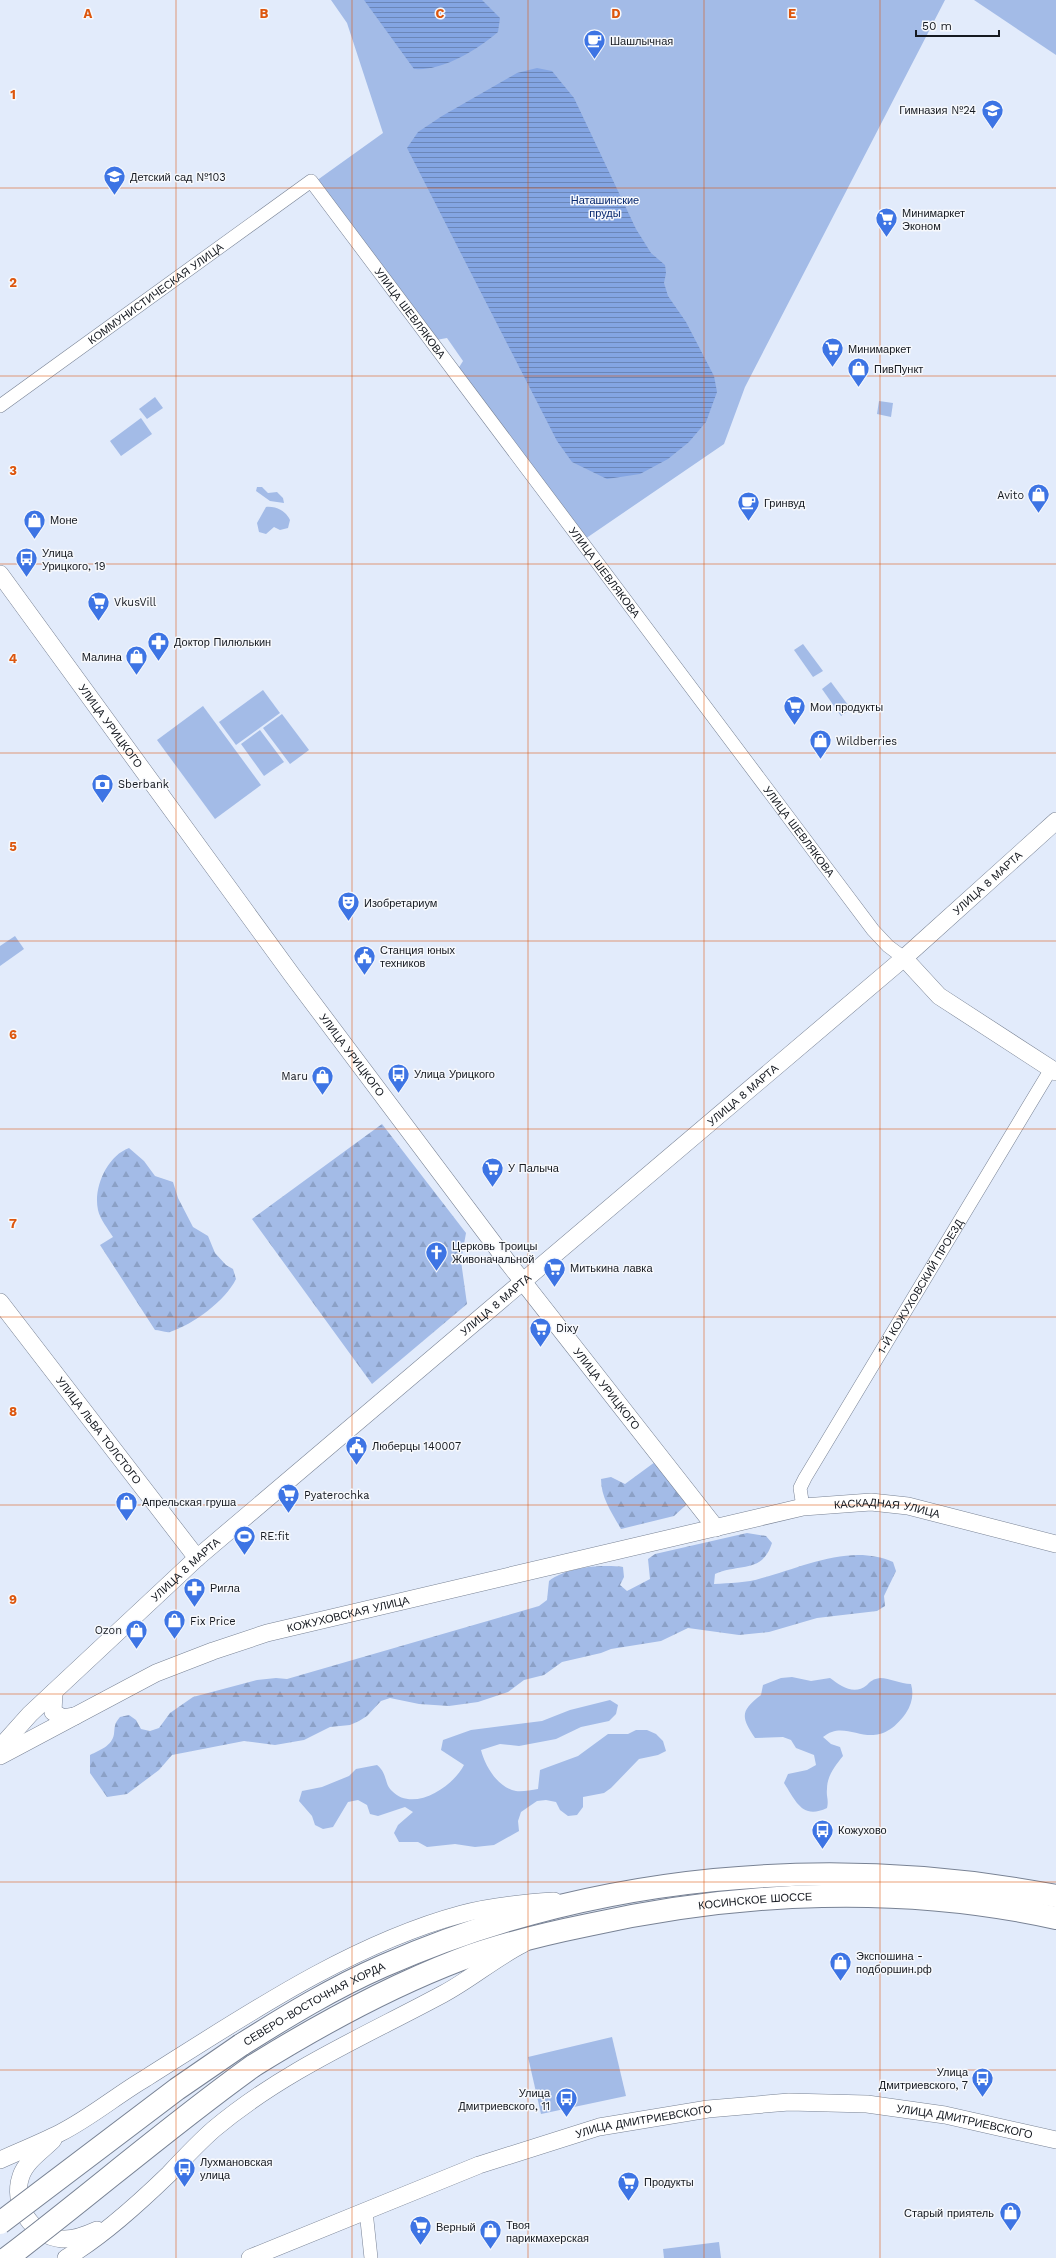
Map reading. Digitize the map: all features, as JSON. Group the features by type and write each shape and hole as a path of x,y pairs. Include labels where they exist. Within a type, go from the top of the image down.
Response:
{"highway":[{"path":"604,1896 732,1878 816,1873 874,1874 958,1880 1056,1896"},
{"name":"СЕВЕРО-ВОСТОЧНАЯ ХОРДА","path":"0,2223 177,2089 240,2044 305,2005 382,1966 493,1925 604,1896"},
{"name":"КОСИНСКОЕ ШОССЕ","path":"459,1960 544,1934 636,1914 742,1900 821,1896 896,1898 1008,1909 1056,1918"},
{"name":"СЕВЕРО-ВОСТОЧНАЯ ХОРДА","path":"7,2258 74,2207 194,2108 253,2066 321,2024 362,2003 459,1960"}],"street":[{"name":"КОММУНИСТИЧЕСКАЯ УЛИЦА","path":"0,406 311,181"},
{"name":"УЛИЦА ШЕВЛЯКОВА","path":"311,181 873,930 888,946 904,958"},
{"name":"УЛИЦА УРИЦКОГО","path":"0,574 295,979 506,1260 524,1281 716,1528"},
{"name":"УЛИЦА 8 МАРТА","path":"0,1752 17,1728 197,1558 904,958 1056,821"},
{"path":"904,958 939,996 1054,1070"},
{"name":"1-Й КОЖУХОВСКИЙ ПРОЕЗД","path":"803,1506 800,1488 805,1478 1054,1070"},
{"name":"УЛИЦА ЛЬВА ТОЛСТОГО","path":"0,1302 197,1558"},
{"name":"КАСКАДНАЯ УЛИЦА","path":"716,1528 803,1506 871,1502 908,1506 1056,1544"},
{"name":"КОЖУХОВСКАЯ УЛИЦА","path":"0,1756 156,1673 213,1651 267,1633 716,1528"},
{"path":"54,1692 54,1712 63,1718 75,1716"},
{"path":"0,2160 60,2133 146,2078 279,1997 348,1959 396,1937 463,1913 523,1903 604,1896"},
{"path":"66,2258 112,2224 148,2194 214,2129 268,2090 344,2044 446,1993 519,1946 544,1934"},
{"name":"УЛИЦА ДМИТРИЕВСКОГО","path":"250,2258 479,2165 599,2127 708,2108 789,2102 867,2104 944,2115 1056,2140"},
{"path":"60,2133 31,2162 21,2176 19,2198 26,2218 38,2230 61,2239 78,2238 112,2224"},
{"path":"0,2146 29,2147"},
{"path":"366,2211 371,2258"}],"green space":[{"name":"Наташинские пруды","path":"331,0 945,0 745,387 724,444 585,539 458,369 463,361 447,338 436,340 316,181 383,133 347,23"},
{"path":"974,0 1056,0 1056,55"},
{"path":"155,397 163,408 147,419 139,409"},
{"path":"879,401 893,403 891,417 877,414"},
{"path":"141,418 152,434 121,456 110,441"},
{"path":"257,487 262,487 268,493 277,492 283,498 284,503 270,501 256,491"},
{"path":"266,507 277,508 286,514 290,520 288,528 280,530 274,527 266,534 259,532 257,523"},
{"path":"803,644 823,671 813,677 794,650"},
{"path":"831,682 851,709 841,716 822,689"},
{"path":"263,690 280,713 236,745 219,722"},
{"path":"203,706 261,785 215,819 157,740"},
{"path":"282,714 309,750 290,764 263,728"},
{"path":"260,730 284,762 264,776 241,744"},
{"path":"15,936 24,949 0,966 0,946"},
{"path":"382,1124 466,1233 461,1261 467,1304 372,1384 252,1219"},
{"path":"129,1148 144,1161 155,1176 173,1182 178,1198 193,1227 208,1236 215,1253 226,1265 233,1269 236,1279 217,1303 208,1311 199,1318 170,1332 155,1330 100,1245 113,1237 102,1220 98,1210 97,1201 100,1183 108,1165 121,1152"},
{"path":"655,1462 680,1490 686,1505 674,1516 621,1529 605,1499 601,1486 601,1479 611,1477 625,1484"},
{"path":"747,1533 766,1536 772,1543 768,1553 756,1564 715,1574 714,1584 756,1580 810,1563 844,1556 861,1555 877,1557 893,1562 896,1571 884,1596 885,1606 877,1611 817,1618 769,1632 739,1635 688,1628 661,1641 611,1649 601,1653 562,1662 544,1675 524,1680 508,1692 478,1702 449,1706 419,1704 390,1698 381,1701 367,1716 359,1721 350,1725 330,1727 304,1740 275,1745 244,1741 172,1755 159,1770 127,1794 107,1797 90,1773 90,1755 111,1742 116,1723 120,1717 129,1715 136,1720 141,1729 150,1731 159,1728 170,1713 193,1697 257,1680 276,1678 287,1679 539,1606 547,1600 549,1581 565,1572 595,1566 623,1567 624,1577 620,1585 627,1591 650,1579 648,1559 655,1554"},
{"path":"792,1677 811,1681 830,1678 843,1687 852,1690 862,1688 872,1680 880,1678 911,1684 912,1688 912,1699 906,1713 894,1726 883,1733 872,1735 842,1730 833,1732 823,1737 831,1744 840,1747 843,1756 834,1767 828,1780 827,1808 818,1811 811,1812 801,1807 784,1783 788,1774 807,1770 816,1765 814,1755 796,1748 791,1740 783,1737 755,1738 745,1719 746,1710 761,1695 763,1685 781,1678"},
{"path":"610,1700 618,1705 616,1714 609,1721 581,1727 556,1739 519,1746 500,1744 481,1750 489,1769 504,1786 516,1791 524,1791 538,1789 540,1770 578,1756 608,1734 628,1734 636,1730 647,1730 656,1734 663,1741 666,1751 658,1755 639,1759 611,1788 604,1793 583,1797 583,1807 577,1815 568,1816 560,1810 556,1802 546,1800 537,1801 521,1812 518,1821 519,1831 494,1845 475,1847 455,1844 427,1847 418,1842 399,1842 394,1833 398,1825 413,1812 405,1807 378,1816 370,1814 367,1805 358,1800 348,1802 333,1827 323,1829 315,1825 312,1816 299,1801 302,1791 322,1787 349,1776 356,1769 377,1765 383,1772 392,1791 401,1797 411,1799 421,1798 442,1789 459,1773 464,1765 441,1750 443,1740 471,1730 542,1721 570,1710"},
{"path":"612,2037 626,2096 541,2114 528,2057"},
{"path":"719,2242 721,2258 664,2258 663,2249"}],"shaded area":[{"path":"364,0 482,0 500,18 498,32 480,46 448,63 425,69 414,69"},
{"name":"Наташинские пруды","path":"537,68 552,71 574,98 636,229 651,253 665,265 666,273 664,283 668,296 686,322 714,376 717,392 706,422 689,442 668,459 640,474 607,479 572,462 557,441 407,148 418,132 442,116 517,73"}],"place":[{"name":"Шашлычная","path":"595,60"},
{"name":"Гимназия №24","path":"992,130"},
{"name":"Детский сад №103","path":"114,196"},
{"name":"Минимаркет Эконом","path":"887,238"},
{"name":"Минимаркет","path":"832,368"},
{"name":"ПивПункт","path":"859,388"},
{"name":"Avito","path":"1039,514"},
{"name":"Гринвуд","path":"748,522"},
{"name":"Моне","path":"35,540"},
{"name":"Улица Урицкого, 19","path":"26,578"},
{"name":"VkusVill","path":"98,622"},
{"name":"Доктор Пилюлькин","path":"158,662"},
{"name":"Малина","path":"137,676"},
{"name":"Мои продукты","path":"794,726"},
{"name":"Wildberries","path":"820,760"},
{"name":"Sberbank","path":"102,804"},
{"name":"Изобретариум","path":"348,922"},
{"name":"Станция юных техников","path":"364,976"},
{"name":"Улица Урицкого","path":"399,1094"},
{"name":"Maru","path":"323,1096"},
{"name":"У Палыча","path":"493,1188"},
{"name":"Церковь Троицы Живоначальной","path":"436,1272"},
{"name":"Митькина лавка","path":"554,1288"},
{"name":"Dixy","path":"541,1348"},
{"name":"Люберцы 140007","path":"357,1466"},
{"name":"Pyaterochka","path":"288,1514"},
{"name":"Апрельская груша","path":"127,1522"},
{"name":"RE:fit","path":"245,1556"},
{"name":"Ригла","path":"194,1608"},
{"name":"Fix Price","path":"174,1640"},
{"name":"Ozon","path":"137,1650"},
{"name":"Кожухово","path":"823,1850"},
{"name":"Экспошина - подборшин.рф","path":"841,1982"},
{"name":"Улица Дмитриевского, 7","path":"983,2098"},
{"name":"Улица Дмитриевского, 11","path":"566,2118"},
{"name":"Лухмановская улица","path":"185,2188"},
{"name":"Продукты","path":"628,2202"},
{"name":"Старый приятель","path":"1010,2232"},
{"name":"Верный","path":"420,2246"},
{"name":"Твоя парикмахерская","path":"490,2250"}]}
